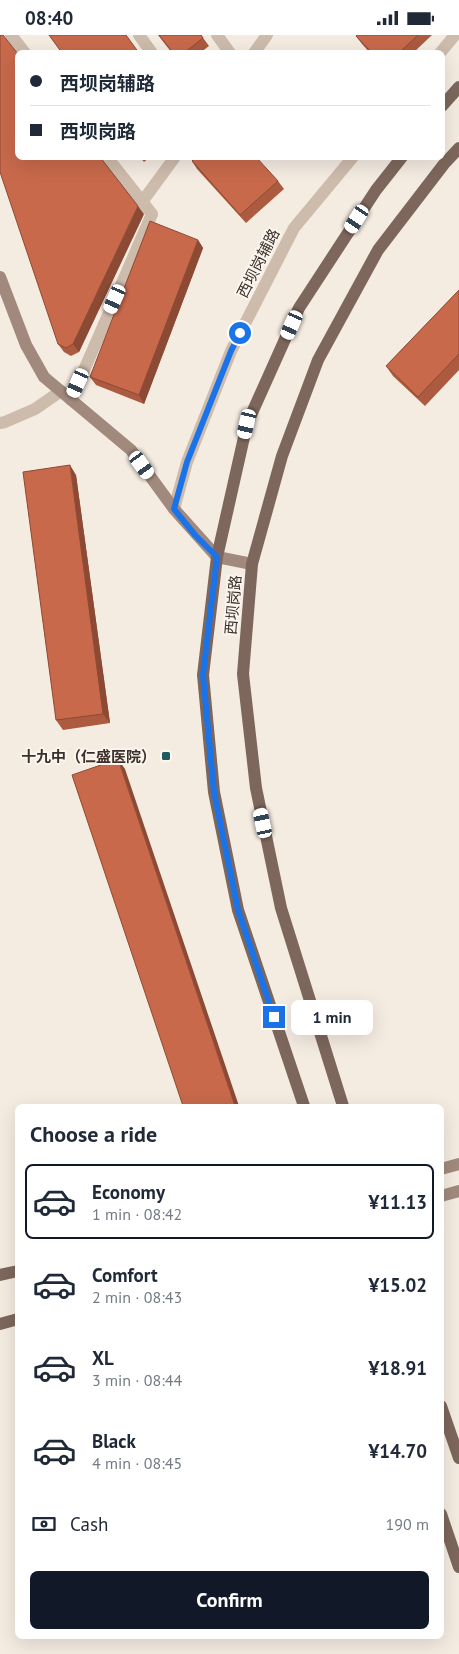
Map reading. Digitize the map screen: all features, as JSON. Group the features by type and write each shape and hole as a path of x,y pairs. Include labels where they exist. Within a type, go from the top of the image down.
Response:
{"main road":[{"path":"445,103 459,87"},
{"name":"西坝岗路","path":"342,1104 281,908 256,788 243,674 252,564 282,456 318,360 378,250 444,164 459,149"},
{"name":"西坝岗路","path":"303,1104 238,910 214,792 203,675 217,557 247,424 300,308 376,190 400,160"},
{"path":"0,1275 15,1272"},
{"path":"0,1324 15,1320"},
{"path":"444,1415 459,1458"},
{"path":"444,1523 459,1567"}],"street":[{"path":"11,35 23,50"},
{"path":"139,35 150,50"},
{"path":"217,35 228,50"},
{"path":"256,50 267,35"},
{"path":"442,50 455,35"},
{"path":"0,423 66,395 152,214 109,160"},
{"path":"142,201 173,160"},
{"name":"西坝岗辅路","path":"174,509 187,462 231,351 294,229 351,160"},
{"path":"0,277 26,345 44,377 131,450 174,509 195,535 217,557 252,564"},
{"path":"444,1168 459,1164"},
{"path":"444,1195 459,1191"}],"building":[{"path":"0,35 3,35 15,50 15,160 102,160 138,206 73,344 66,348 58,344 0,172"},
{"path":"49,35 126,35 137,50 60,50"},
{"path":"159,35 201,35 203,38 188,50 171,50"},
{"path":"418,35 402,50 369,50 356,36"},
{"path":"259,160 278,181 240,215 192,161"},
{"path":"150,221 198,240 139,395 90,377"},
{"path":"459,290 459,354 418,397 386,366"},
{"path":"70,465 103,714 56,720 23,472"},
{"path":"118,759 234,1104 182,1104 72,775"}],"place":[{"name":"十九中（仁盛医院）","path":"166,756"}],"route":[{"path":"240,333 187,462 174,509 195,535 217,557 203,675 214,792 238,910 274,1017"}]}
